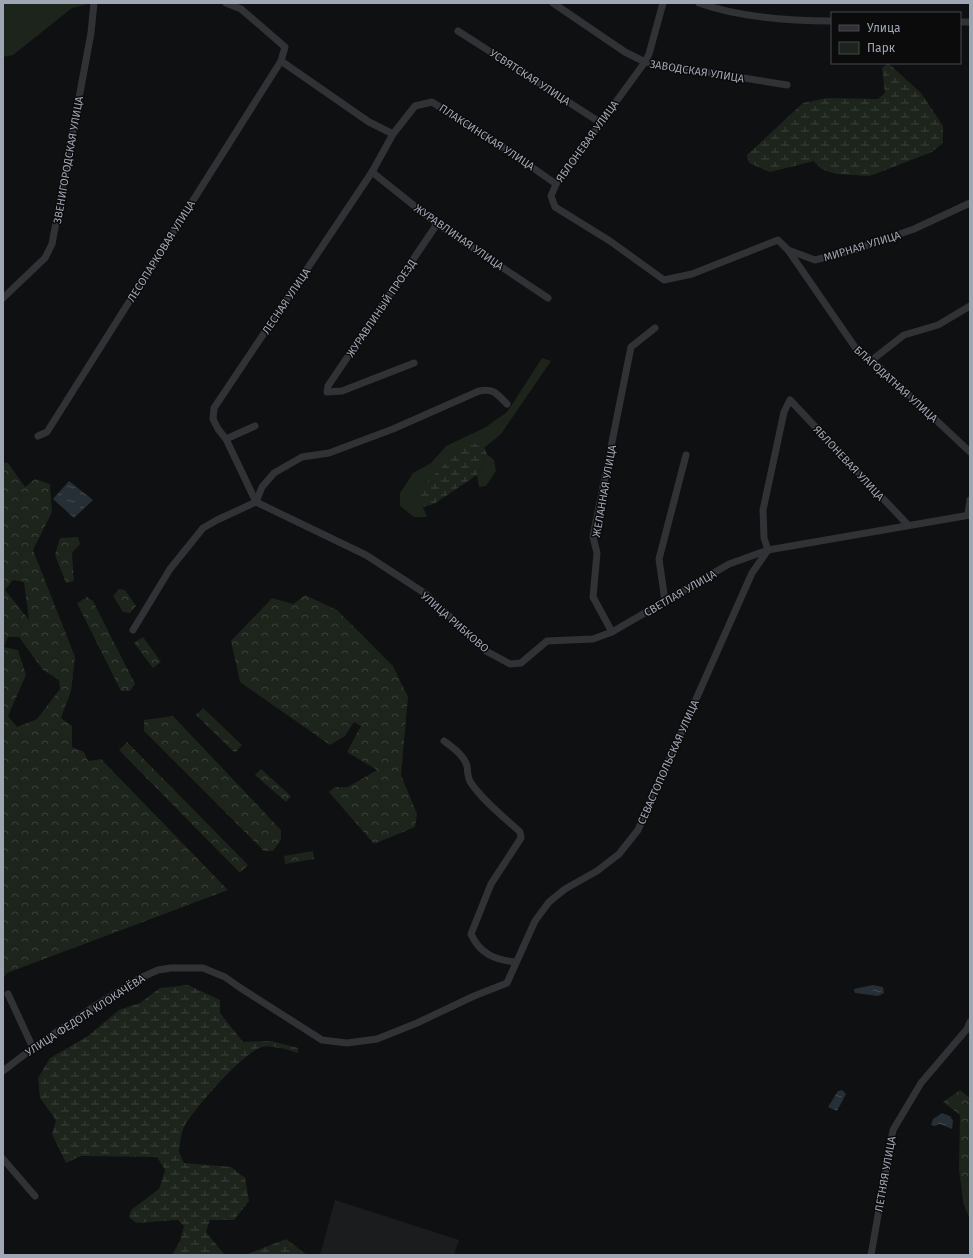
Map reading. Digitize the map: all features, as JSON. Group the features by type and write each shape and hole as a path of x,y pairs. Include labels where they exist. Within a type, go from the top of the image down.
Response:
{"street":[{"name":"ЗВЕНИГОРОДСКАЯ УЛИЦА","path":"3,298 45,258 52,244 91,33 94,3"},
{"path":"226,3 241,9 286,47 281,61 369,122 393,134"},
{"name":"ЗАВОДСКАЯ УЛИЦА","path":"553,3 625,52 645,62 787,85"},
{"name":"ЯБЛОНЕВАЯ УЛИЦА","path":"663,3 649,54 645,62 556,184 551,196 555,207 610,241 664,280"},
{"path":"699,3 719,10 792,21 831,21"},
{"name":"УСВЯТСКАЯ УЛИЦА","path":"458,31 601,123"},
{"name":"ЛЕСОПАРКОВАЯ УЛИЦА","path":"38,436 47,432 281,61"},
{"name":"ПЛАКСИНСКАЯ УЛИЦА","path":"415,106 432,102 509,150 556,184"},
{"name":"ЛЕСНАЯ УЛИЦА","path":"256,502 226,438 218,429 214,419 214,408 372,172 393,134 415,106"},
{"name":"ЖУРАВЛИНАЯ УЛИЦА","path":"372,172 438,224 548,298"},
{"name":"МИРНАЯ УЛИЦА","path":"664,280 692,274 778,240 788,250 815,260 857,249 914,229 970,203"},
{"name":"ЖУРАВЛИНЫЙ ПРОЕЗД","path":"414,363 342,390 327,392 328,386 438,224"},
{"name":"БЛАГОДАТНАЯ УЛИЦА","path":"788,250 856,350 872,360 970,452"},
{"path":"872,360 904,335 938,325 970,306"},
{"name":"ЖЕЛАННАЯ УЛИЦА","path":"612,632 593,597 597,553 593,537 631,347 655,328"},
{"path":"134,630 170,569 203,528 256,502 262,487 274,473 302,457 329,453 393,429 479,391 488,390 494,392 507,404"},
{"name":"ЯБЛОНЕВАЯ УЛИЦА","path":"768,550 764,538 763,510 784,412 790,400 908,525"},
{"path":"226,438 255,426"},
{"path":"665,601 659,559 686,455"},
{"path":"969,515 970,500"},
{"name":"УЛИЦА РИБКОВО","path":"256,502 366,555 426,594 486,651 510,664 521,663 547,641 593,639"},
{"name":"СВЕТЛАЯ УЛИЦА","path":"593,639 612,632 729,564 768,550 969,515"},
{"name":"СЕВАСТОПОЛЬСКАЯ УЛИЦА","path":"507,983 535,922 549,902 565,889 597,871 619,854 638,830 752,572 768,550"},
{"path":"444,741 456,750 466,765 467,776 470,782 520,832 521,838 491,884 471,934 474,941 488,956 516,962"},
{"name":"УЛИЦА ФЕДОТА КЛОКАЧЁВА","path":"3,1071 33,1048 140,978 158,970 171,968 203,968 225,977 322,1040 347,1043 377,1039 418,1023 474,996 507,983"},
{"path":"8,994 33,1048"},
{"name":"ЛЕТНЯЯ УЛИЦА","path":"871,1255 893,1130 921,1083 967,1029 970,1022"},
{"path":"3,1159 35,1196"}],"shaded area":[{"path":"335,1200 459,1240 454,1255 320,1255"}],"green space":[{"path":"3,3 88,4 72,8 13,55 3,57"},
{"path":"889,64 921,93 943,126 943,143 932,152 870,176 836,174 821,169 814,161 770,172 749,163 747,155 803,103 827,98 878,99 885,93 882,68"},
{"path":"542,358 551,361 501,434 484,448 474,443 418,500 427,517 414,517 400,506 400,493 413,473 431,463 446,446 484,428 507,412"},
{"path":"474,443 484,448 487,454 477,475 434,504 423,507 418,500 420,489 461,448"},
{"path":"487,454 494,460 496,471 486,486 479,487 477,475"},
{"path":"3,462 8,463 25,487 35,479 50,484 52,512 33,550 75,657 71,691 61,718 72,726 72,747 84,752 88,761 101,759 228,890 7,973 3,977","holes":["13,580 24,582 29,620 5,590","8,637 19,637 43,670 59,680 60,689 37,719 17,727 8,716 26,675 18,650 4,647"]},
{"path":"78,537 80,544 72,553 74,581 66,583 55,555 60,538"},
{"path":"119,589 125,590 136,606 130,613 123,612 113,596"},
{"path":"305,595 337,610 393,666 408,697 401,775 417,814 415,827 374,844 329,792 335,787 348,787 377,770 347,752 361,726 354,722 345,736 330,745 240,682 231,641 272,598 293,604"},
{"path":"87,597 93,601 135,684 130,691 121,691 77,603"},
{"path":"143,637 161,662 153,668 134,643"},
{"path":"203,708 242,745 235,753 196,715"},
{"path":"173,716 281,830 281,840 273,851 264,851 144,731 144,720"},
{"path":"127,742 248,865 240,873 119,750"},
{"path":"261,769 291,796 286,802 255,775"},
{"path":"313,851 314,859 285,864 284,856"},
{"path":"188,985 220,1000 220,1013 243,1042 271,1041 298,1048 298,1053 271,1047 262,1047 254,1051 232,1069 209,1094 190,1117 183,1131 179,1152 184,1163 231,1167 245,1178 249,1201 234,1220 210,1220 206,1232 224,1254 233,1255 172,1255 180,1241 184,1226 178,1220 136,1223 129,1217 131,1210 159,1189 165,1170 157,1157 81,1156 66,1163 52,1134 56,1120 40,1098 38,1078 50,1058 88,1036 119,1010 140,1003 160,988"},
{"path":"960,1090 970,1098 970,1179 961,1184 959,1170 960,1115 943,1102"},
{"path":"970,1179 970,1219 963,1203 961,1184"},
{"path":"286,1239 307,1255 245,1255"}],"water":[{"path":"69,481 93,500 74,518 53,499"},
{"path":"873,985 883,987 884,993 878,996 855,993 854,989"},
{"path":"842,1090 846,1094 837,1111 828,1107 838,1091"},
{"path":"942,1113 950,1116 953,1121 952,1129 940,1124 935,1126 931,1125 933,1119"}]}
